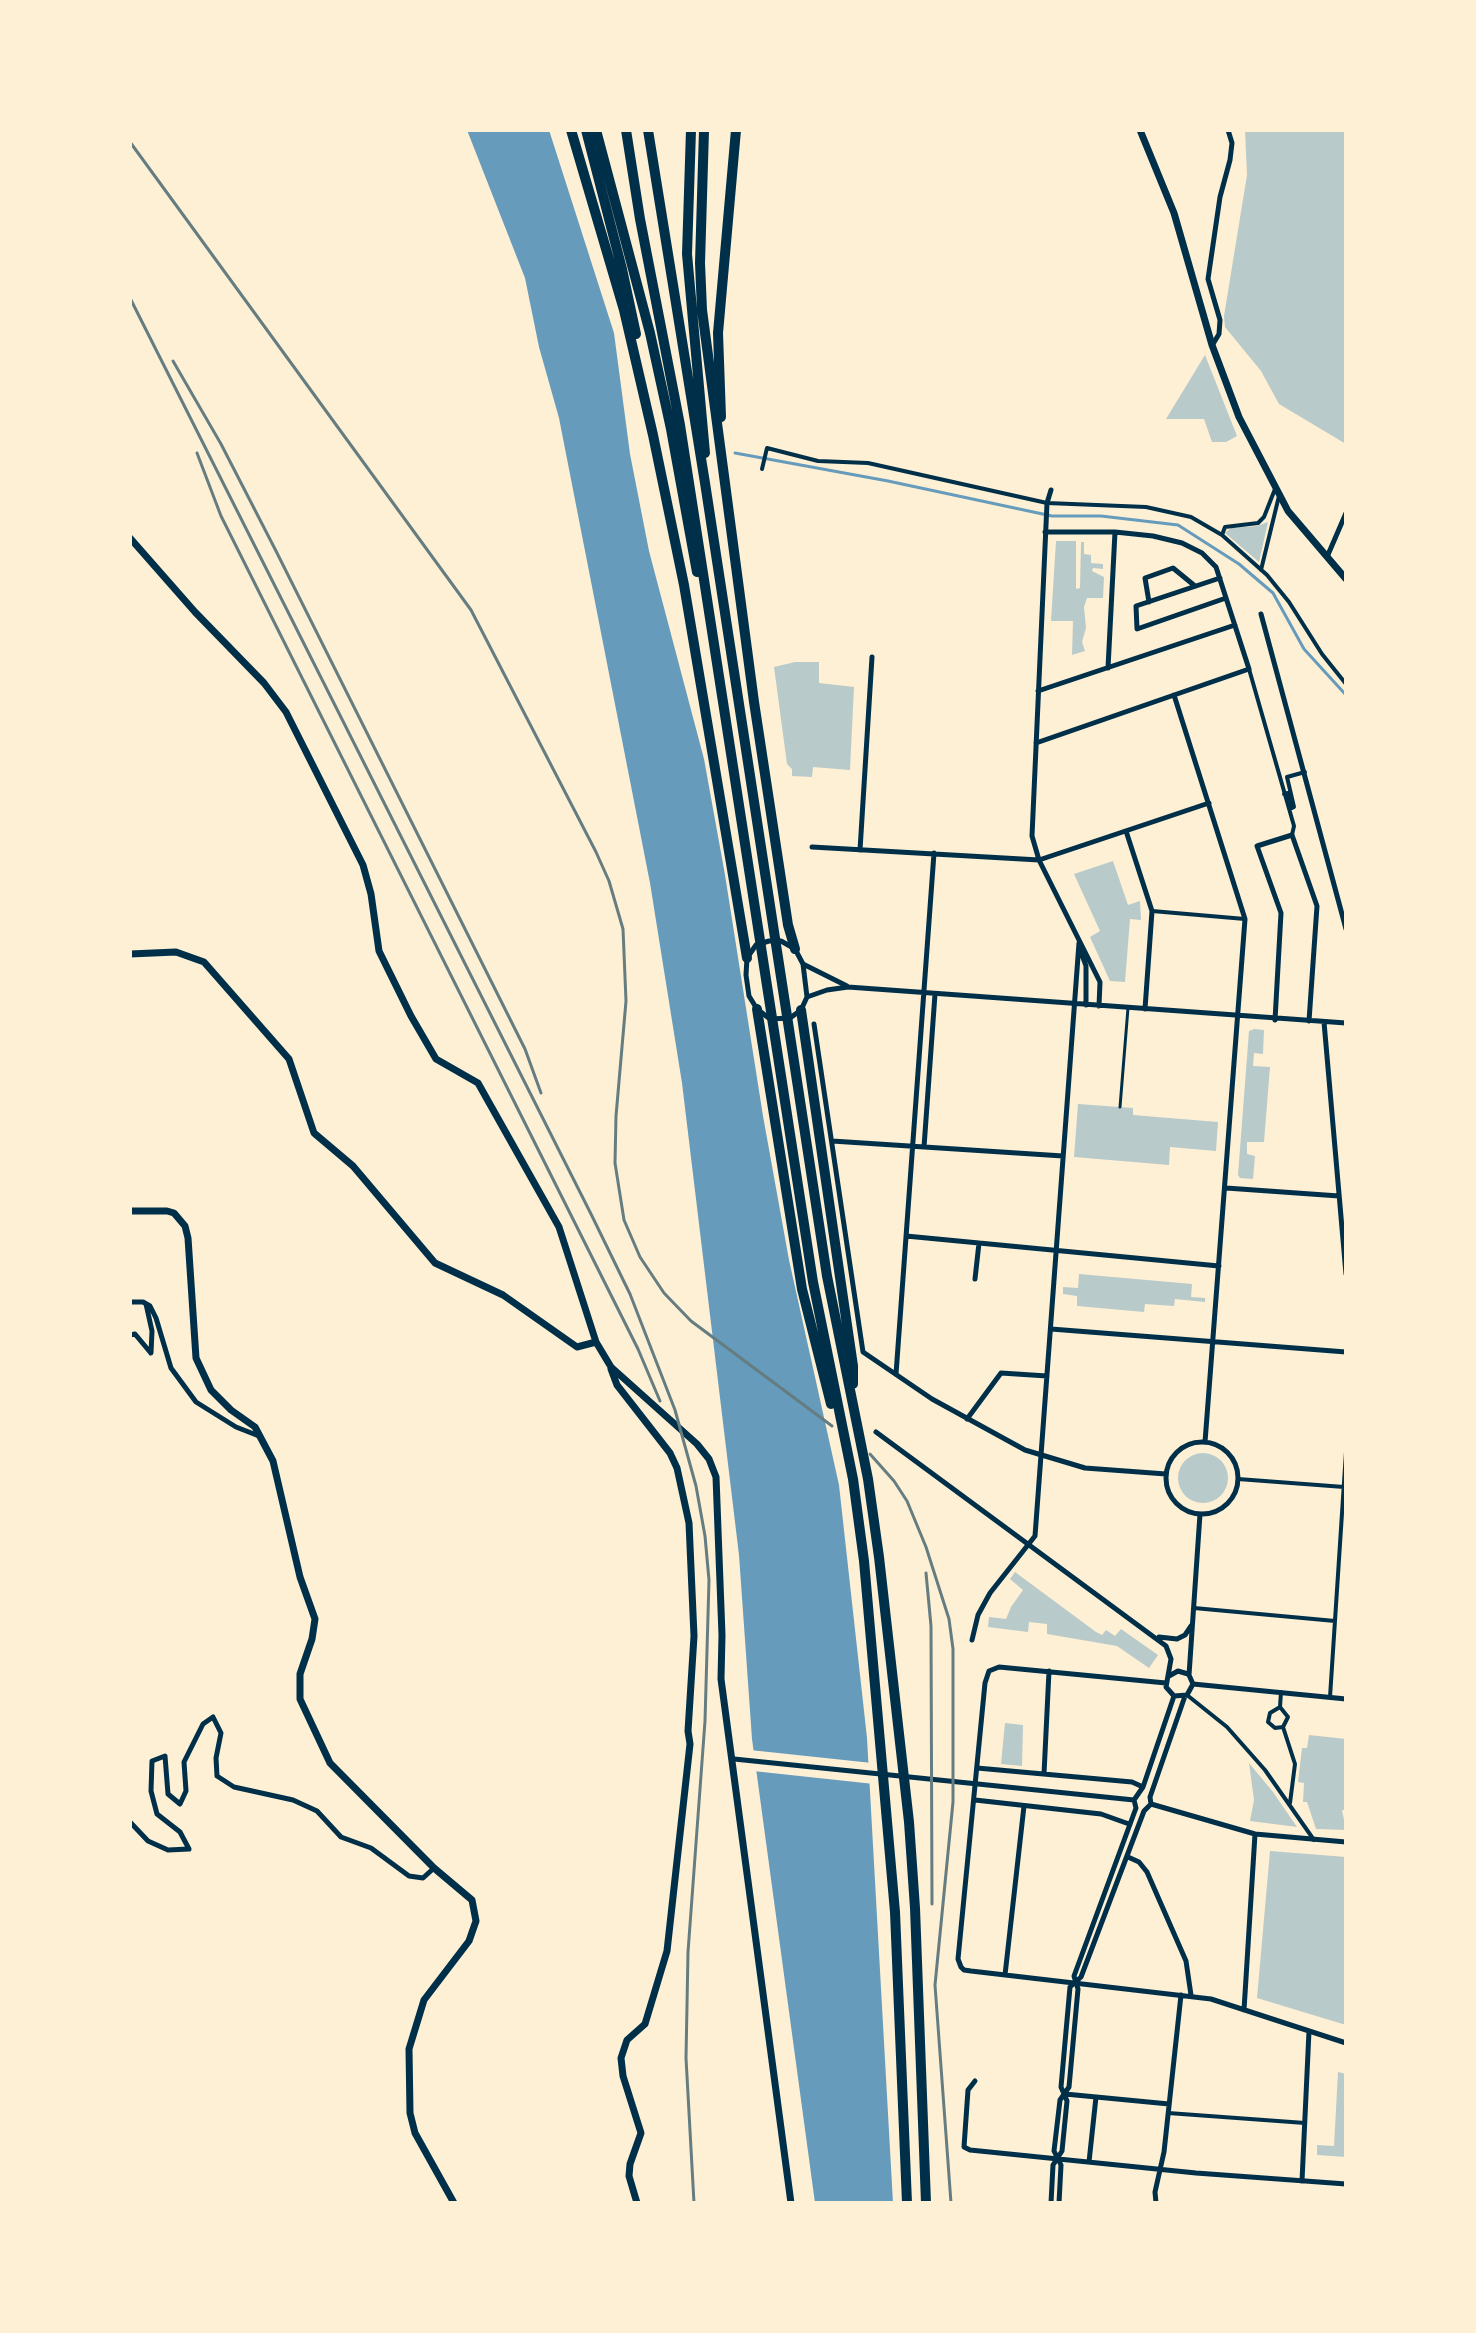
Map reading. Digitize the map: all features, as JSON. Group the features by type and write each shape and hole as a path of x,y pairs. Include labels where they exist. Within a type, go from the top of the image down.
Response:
{"highway":[{"path":"571,130 624,310 684,585"},
{"path":"586,130 626,282 643,372 659,434 747,958"},
{"path":"596,130 650,333 704,612 718,661"},
{"path":"626,130 680,425 813,1282 853,1479 864,1561 894,1897 907,2203"},
{"path":"648,130 827,1276 868,1479 879,1557 909,1822 926,2203"},
{"path":"691,130 687,254 705,445 705,483"},
{"path":"704,130 700,263 702,310 735,550"},
{"path":"736,130 718,333 721,414 754,702 788,925 795,949"},
{"path":"757,1009 802,1289 853,1479"},
{"path":"801,1010 853,1366 853,1402"}],"street":[{"path":"1140,130 1174,213 1212,345 1239,417 1277,492 1299,526 1346,579"},
{"path":"1212,345 1219,334 1220,320 1208,279 1220,197 1230,160 1232,143 1228,130"},
{"path":"762,469 767,448 818,461 868,463 1047,503 1146,507 1191,517 1222,535 1261,570 1289,602 1322,654 1346,684"},
{"path":"1051,490 1045,532 1032,836 1039,860 1100,982 1099,1006"},
{"path":"1222,535 1223,529 1229,526 1258,523 1277,492"},
{"path":"1261,570 1277,492"},
{"path":"1327,558 1346,513"},
{"path":"1045,532 1115,532 1153,536 1182,543 1202,553 1216,567 1294,826 1292,835 1317,906 1309,1021"},
{"path":"1108,668 1115,532"},
{"path":"130,538 195,612 264,683 286,712 363,865 371,894 379,951 411,1016 436,1059 478,1083 559,1227 596,1342 611,1367 617,1385 670,1453 677,1468 689,1523 694,1636 688,1731 690,1744 667,1951 645,2024 627,2040 621,2058 623,2076 641,2133 629,2176 637,2203"},
{"path":"1149,602 1145,578 1173,568 1195,586"},
{"path":"1220,578 1136,606 1137,629 1227,600"},
{"path":"1261,614 1346,929"},
{"path":"1038,691 1235,625"},
{"path":"860,850 872,657"},
{"path":"1036,743 1249,669"},
{"path":"1174,695 1245,919 1205,1442"},
{"path":"1284,794 1288,793 1294,807 1287,777 1305,772"},
{"path":"812,847 1039,860 1209,803"},
{"path":"1126,831 1152,911 1145,1010"},
{"path":"1275,1020 1281,913 1257,846 1292,835"},
{"path":"896,1374 934,853"},
{"path":"1152,911 1245,919"},
{"path":"769,941 781,941 795,949 803,964 807,997 801,1010 790,1018 770,1019 757,1009 749,996 747,958 756,945 769,941"},
{"path":"972,1640 978,1615 990,1593 1035,1536 1072,1045 1072,1004 1079,943"},
{"path":"1079,943 1086,966 1086,1005"},
{"path":"130,954 176,952 204,962 289,1059 314,1133 353,1166 435,1263 503,1295 577,1347 596,1342"},
{"path":"803,964 848,987"},
{"path":"807,997 848,987 1346,1023"},
{"path":"924,1147 935,994"},
{"path":"1324,1022 1346,1274"},
{"path":"814,1024 863,1352 967,1419 1041,1456 1085,1468 1166,1474"},
{"path":"832,1141 1063,1156"},
{"path":"1226,1188 1339,1196"},
{"path":"130,1211 167,1211 174,1213 185,1226 196,1358 211,1390 231,1410 255,1427 273,1461 300,1577 315,1619 300,1674 300,1699 330,1763 434,1868 472,1900 476,1921 469,1941 424,2000 409,2049 410,2113 415,2133 454,2203"},
{"path":"906,1236 1219,1266"},
{"path":"975,1279 979,1243"},
{"path":"130,1302 146,1303"},
{"path":"146,1303 156,1318 171,1368 196,1402 236,1427 260,1436"},
{"path":"130,1335 135,1334 151,1353 152,1331 146,1303"},
{"path":"1051,1329 1346,1352"},
{"path":"611,1367 697,1444 709,1459 716,1477 721,1679 791,2203"},
{"path":"967,1419 1001,1373 1047,1376"},
{"path":"876,1432 1166,1646 1170,1654 1168,1691 1174,1696 1186,1695 1227,1727 1265,1770 1314,1840"},
{"path":"1205,1442 1225,1450 1232,1458 1238,1479 1231,1500 1212,1513 1200,1514 1179,1505 1167,1486 1166,1474 1169,1464 1183,1447 1205,1442"},
{"path":"1330,1698 1346,1452"},
{"path":"1238,1479 1344,1487"},
{"path":"1193,1684 1189,1675 1200,1514"},
{"path":"1193,1608 1335,1621"},
{"path":"1154,1636 1177,1639 1185,1635 1193,1619"},
{"path":"1189,1675 1178,1671 1167,1679 999,1667 989,1671 985,1683 958,1959 964,1970 1191,1995 1346,2043"},
{"path":"1044,1774 1049,1671"},
{"path":"1193,1684 1346,1699"},
{"path":"1151,1804 1150,1797 1186,1695 1193,1684"},
{"path":"1281,1692 1280,1707 1288,1717 1283,1727 1295,1764 1290,1805"},
{"path":"1076,1983 1075,1968 1136,1808 1134,1800 1141,1790 1174,1696"},
{"path":"1280,1707 1270,1713 1268,1722 1275,1728 1283,1727"},
{"path":"130,1822 148,1841 168,1850 189,1849 180,1832 157,1814 151,1791 152,1761 165,1756 168,1794 180,1804 186,1791 184,1762 203,1724 213,1717 221,1733 216,1758 217,1776 234,1787 293,1800 317,1811 341,1837 371,1848 409,1876 423,1878 434,1868"},
{"path":"734,1759 1134,1800"},
{"path":"977,1768 1132,1782 1150,1797"},
{"path":"975,1800 1101,1814 1129,1824"},
{"path":"1065,2094 1061,2087 1070,1987 1085,1969 1144,1811 1151,1804"},
{"path":"1151,1804 1255,1834 1346,1842"},
{"path":"1005,1975 1024,1806"},
{"path":"1136,1808 1144,1811"},
{"path":"1244,2010 1255,1834"},
{"path":"1128,1857 1139,1862 1147,1872 1186,1961 1191,1995"},
{"path":"1156,2203 1181,1995"},
{"path":"1302,2181 1309,2031"},
{"path":"975,2081 968,2090 964,2147 970,2150 1196,2173 1346,2184"},
{"path":"1065,2094 1169,2104"},
{"path":"1059,2203 1061,2165 1054,2151 1060,2100 1065,2094"},
{"path":"1089,2162 1096,2097"},
{"path":"1168,2113 1305,2123"},
{"path":"1051,2203 1053,2165 1058,2158"}],"lane":[{"path":"1120,1107 1128,1008"}],"shaded area":[{"path":"1245,130 1346,130 1346,444 1279,404 1261,371 1225,327 1224,316 1247,175"},
{"path":"1205,355 1237,436 1226,442 1212,442 1204,419 1166,419"},
{"path":"1268,522 1259,562 1225,533 1231,528"},
{"path":"1056,541 1076,541 1076,589 1080,588 1081,542 1084,542 1084,554 1091,555 1091,563 1103,564 1103,569 1093,568 1092,571 1104,577 1103,598 1087,598 1084,607 1086,628 1082,642 1085,651 1072,655 1073,621 1051,621"},
{"path":"795,662 819,662 819,683 854,687 850,770 813,767 812,777 792,776 792,769 787,764 774,667"},
{"path":"1113,861 1128,905 1140,901 1141,920 1130,919 1125,982 1110,981 1090,937 1100,931 1074,874"},
{"path":"1264,1030 1263,1054 1254,1053 1253,1066 1270,1067 1264,1142 1247,1142 1247,1154 1255,1156 1253,1179 1238,1175 1249,1031"},
{"path":"1078,1104 1133,1108 1133,1115 1218,1122 1216,1151 1170,1147 1169,1165 1074,1157"},
{"path":"1079,1274 1192,1284 1191,1297 1205,1298 1205,1302 1175,1299 1174,1306 1145,1304 1144,1312 1077,1306 1077,1296 1063,1294 1063,1287 1078,1288"},
{"path":"1203,1453 1221,1460 1228,1478 1221,1496 1203,1503 1185,1496 1178,1478 1185,1460"},
{"path":"1015,1572 1096,1632 1102,1635 1106,1630 1115,1636 1121,1629 1158,1655 1149,1668 1117,1646 1047,1634 1047,1624 1029,1622 1028,1632 988,1627 989,1617 1006,1619 1023,1590 1010,1579"},
{"path":"1005,1723 1023,1725 1022,1766 1001,1764"},
{"path":"1309,1735 1346,1739 1346,1810 1342,1810 1346,1830 1316,1829 1307,1802 1303,1802 1304,1783 1298,1782 1302,1748 1307,1748"},
{"path":"1249,1763 1297,1827 1250,1821 1254,1800"},
{"path":"1270,1851 1346,1857 1346,2025 1257,1998"},
{"path":"1338,2072 1346,2074 1346,2157 1317,2155 1317,2145 1334,2146"}],"water":[{"path":"467,130 549,130 614,333 630,454 649,551 704,759 789,1260 839,1485 867,1738 893,2203 815,2203 752,1739 739,1555 682,1083 650,883 559,418 539,347 525,278"}],"pier":[{"path":"750,1750 872,1763 874,1784 753,1771"}],"waterway":[{"path":"735,453 1052,516 1101,516 1178,525 1239,564 1273,593 1304,649 1346,695"}],"railway":[{"path":"130,142 471,610 596,852 609,881 623,929 626,1001 615,1163 624,1220 640,1257 664,1293 691,1321 832,1426"},
{"path":"130,298 591,1214 630,1294 675,1410 696,1486 709,1580 705,1721 688,1952 686,2058 694,2203"},
{"path":"173,361 221,444 276,551 525,1049 541,1093"},
{"path":"197,453 221,516 638,1349 660,1401"},
{"path":"870,1454 907,1501 926,1547 949,1619 953,1649 953,1802 935,1985 951,2203"},
{"path":"926,1573 931,1626 932,1904"}]}
